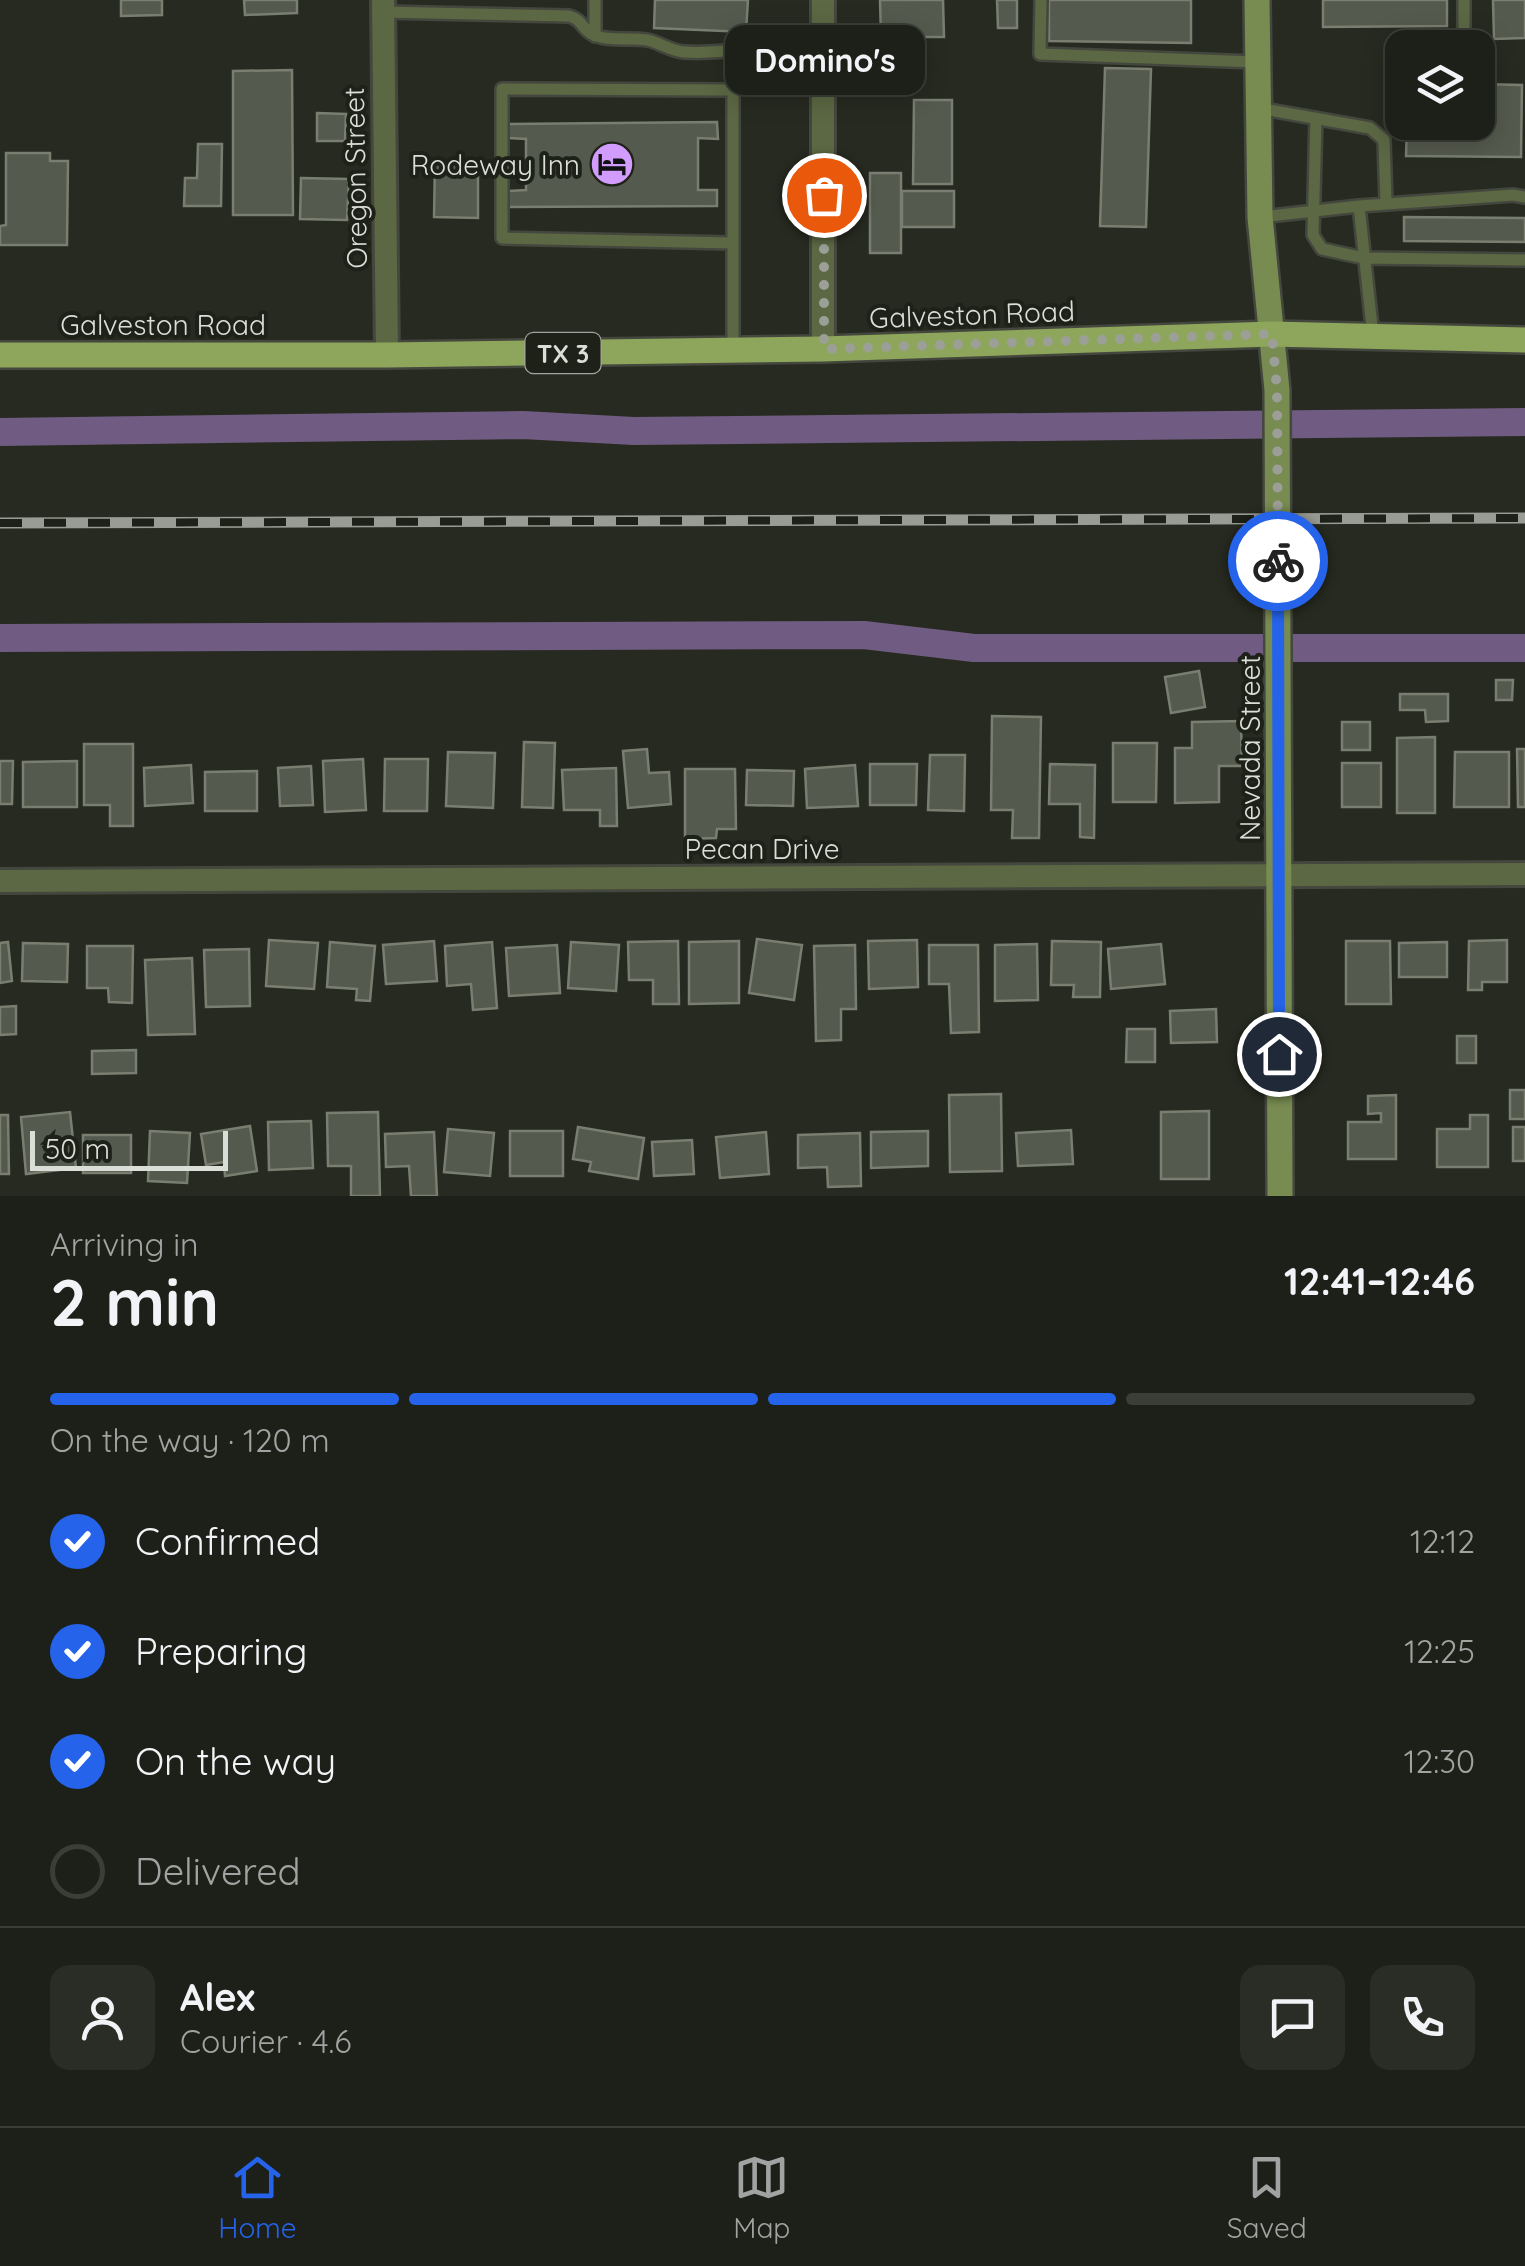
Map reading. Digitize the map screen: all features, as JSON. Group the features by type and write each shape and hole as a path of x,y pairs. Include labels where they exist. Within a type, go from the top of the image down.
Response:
{"main road":[{"name":"Galveston Road","path":"0,355 824,349 1272,334 1525,340"}],"street":[{"path":"824,0 824,349"},
{"name":"Nevada Street","path":"1257,0 1260,217 1277,390 1280,1196"},
{"name":"Oregon Street","path":"384,6 387,355"},
{"name":"Pecan Drive","path":"0,881 1525,874"}],"lane":[{"path":"595,0 595,36"},
{"path":"1041,0 1040,54 1258,62"},
{"path":"1464,0 1464,30"},
{"path":"384,6 569,16 595,36 652,40 680,52 733,51 786,41 824,41"},
{"path":"733,243 502,238 502,89 734,90 733,350"},
{"path":"1258,108 1370,128 1384,140 1386,204"},
{"path":"1316,118 1313,235 1322,248 1364,258 1525,260"},
{"path":"1260,217 1358,206 1513,195 1525,198"},
{"path":"1358,206 1373,337"}],"building":[{"path":"121,0 162,0 162,15 121,16"},
{"path":"244,0 297,0 297,13 245,15"},
{"path":"655,0 748,0 746,32 654,28"},
{"path":"880,0 943,0 944,37 881,37"},
{"path":"997,0 1017,0 1017,28 998,28"},
{"path":"1049,0 1191,0 1191,43 1049,41"},
{"path":"1323,0 1447,0 1447,26 1323,27"},
{"path":"1493,0 1525,0 1525,38 1495,39"},
{"path":"1105,68 1151,69 1146,227 1100,226"},
{"path":"292,70 293,215 233,215 233,71"},
{"path":"1495,84 1522,85 1521,157 1406,156 1406,140 1495,140"},
{"path":"914,100 952,100 952,184 913,184"},
{"path":"317,113 346,114 345,141 317,141"},
{"name":"Rodeway Inn","path":"717,122 718,139 698,138 698,190 717,190 717,206 507,207 507,191 526,190 526,139 508,138 508,124"},
{"path":"198,144 222,144 221,206 184,206 185,178 197,178"},
{"path":"6,153 50,153 50,161 68,161 67,245 0,245 0,226 6,225"},
{"path":"435,162 478,162 478,218 434,217"},
{"path":"870,173 901,173 901,253 870,253"},
{"path":"301,178 349,179 347,220 300,219"},
{"path":"902,191 954,191 954,227 902,227"},
{"path":"1404,217 1525,218 1525,242 1404,241"},
{"path":"1199,671 1205,707 1171,713 1165,677"},
{"path":"1496,680 1513,680 1512,700 1496,700"},
{"path":"1400,694 1448,694 1448,721 1426,722 1425,710 1400,710"},
{"path":"992,716 1041,717 1039,838 1012,838 1013,810 991,810"},
{"path":"1241,721 1242,766 1219,766 1219,802 1175,803 1175,748 1192,748 1192,722"},
{"path":"1342,722 1370,722 1370,750 1342,750"},
{"path":"1435,737 1435,813 1397,813 1397,738"},
{"path":"524,742 555,743 553,808 522,807"},
{"path":"1113,743 1157,743 1156,802 1113,802"},
{"path":"84,744 133,744 133,826 110,826 110,805 84,805"},
{"path":"647,749 649,773 669,772 671,804 628,808 623,751"},
{"path":"1517,749 1525,749 1525,807 1518,807"},
{"path":"448,752 495,753 493,808 446,806"},
{"path":"1455,752 1509,752 1509,807 1454,807"},
{"path":"930,755 965,755 964,811 928,810"},
{"path":"363,759 366,810 325,812 323,761"},
{"path":"385,759 428,759 427,811 384,811"},
{"path":"0,761 13,761 12,804 0,804"},
{"path":"77,761 77,807 23,807 23,762"},
{"path":"1342,763 1381,763 1381,807 1342,807"},
{"path":"870,764 917,764 916,805 870,805"},
{"path":"1050,764 1095,765 1094,838 1080,837 1080,804 1049,804"},
{"path":"191,765 193,803 145,806 144,768"},
{"path":"855,765 858,806 807,808 805,769"},
{"path":"311,766 313,805 280,806 278,768"},
{"path":"616,768 617,826 600,826 600,810 564,810 562,770"},
{"path":"685,769 735,769 736,829 717,829 716,838 685,839"},
{"path":"747,770 794,771 793,806 746,805"},
{"path":"257,771 257,811 205,811 205,772"},
{"path":"757,939 802,945 794,1000 749,993"},
{"path":"269,940 318,943 314,989 266,986"},
{"path":"917,940 918,987 869,989 868,941"},
{"path":"1507,940 1507,982 1482,982 1482,990 1468,990 1469,941"},
{"path":"434,941 437,981 386,984 383,945"},
{"path":"678,941 679,1004 653,1004 653,980 629,980 628,942"},
{"path":"739,941 739,1003 689,1004 689,942"},
{"path":"1052,941 1101,942 1100,997 1073,997 1074,985 1051,985"},
{"path":"1346,941 1390,941 1391,1004 1346,1004"},
{"path":"8,942 12,981 0,983 0,943"},
{"path":"330,942 375,946 370,1001 356,1000 357,989 327,987"},
{"path":"492,942 497,1008 473,1010 471,984 447,986 445,946"},
{"path":"571,942 619,945 616,991 568,988"},
{"path":"1447,942 1447,977 1399,977 1399,943"},
{"path":"23,943 68,944 67,982 22,981"},
{"path":"1037,944 1038,1000 995,1001 995,945"},
{"path":"1161,944 1165,984 1111,989 1108,949"},
{"path":"557,945 560,993 509,996 506,948"},
{"path":"855,945 856,1009 841,1009 841,1040 816,1041 814,946"},
{"path":"929,945 978,945 979,1032 951,1033 949,984 929,984"},
{"path":"87,946 133,946 132,1003 109,1002 108,988 87,988"},
{"path":"249,949 250,1006 206,1007 204,950"},
{"path":"192,958 195,1034 148,1035 145,960"},
{"path":"16,1006 16,1034 0,1035 0,1007"},
{"path":"1216,1009 1217,1042 1171,1043 1170,1011"},
{"path":"1127,1029 1155,1029 1155,1062 1126,1062"},
{"path":"1457,1036 1476,1036 1476,1063 1457,1063"},
{"path":"136,1050 136,1073 92,1074 92,1051"},
{"path":"1510,1090 1525,1090 1525,1119 1510,1119"},
{"path":"1001,1094 1002,1171 950,1172 949,1095"},
{"path":"1396,1095 1396,1159 1348,1159 1348,1122 1381,1122 1381,1113 1368,1114 1368,1096"},
{"path":"1209,1111 1209,1179 1161,1179 1161,1112"},
{"path":"70,1112 76,1168 26,1174 21,1117"},
{"path":"378,1112 380,1196 351,1196 351,1166 328,1166 327,1113"},
{"path":"0,1115 8,1115 9,1174 0,1174"},
{"path":"1470,1115 1488,1115 1488,1167 1437,1167 1437,1129 1470,1129"},
{"path":"311,1121 313,1168 269,1170 268,1122"},
{"path":"250,1126 257,1171 225,1176 224,1162 206,1165 201,1134"},
{"path":"578,1127 644,1138 638,1179 589,1171 591,1162 573,1159"},
{"path":"1513,1127 1525,1127 1525,1161 1513,1161"},
{"path":"448,1129 494,1133 490,1176 444,1172"},
{"path":"1071,1130 1073,1164 1018,1166 1016,1133"},
{"path":"150,1131 190,1133 187,1183 148,1181"},
{"path":"510,1131 563,1131 563,1176 510,1176"},
{"path":"928,1131 928,1166 871,1168 871,1132"},
{"path":"434,1132 437,1196 411,1196 409,1166 386,1167 385,1134"},
{"path":"766,1132 769,1174 720,1178 716,1137"},
{"path":"860,1133 861,1186 828,1187 827,1167 798,1168 798,1135"},
{"path":"83,1135 131,1135 131,1173 83,1173"},
{"path":"692,1140 694,1174 654,1176 652,1142"}],"waterway":[{"path":"0,432 523,425 634,431 1525,422"},
{"path":"0,638 864,635 974,648 1525,648"}],"railway":[{"path":"0,523 1525,518"}],"way so far":[{"path":"824,195 824,349 1272,334 1277,390 1278,561"}],"place":[{"name":"Rodeway Inn","path":"612,164"},
{"name":"Domino's","path":"824,195"}],"route":[{"path":"1278,561 1279,1054"}]}
